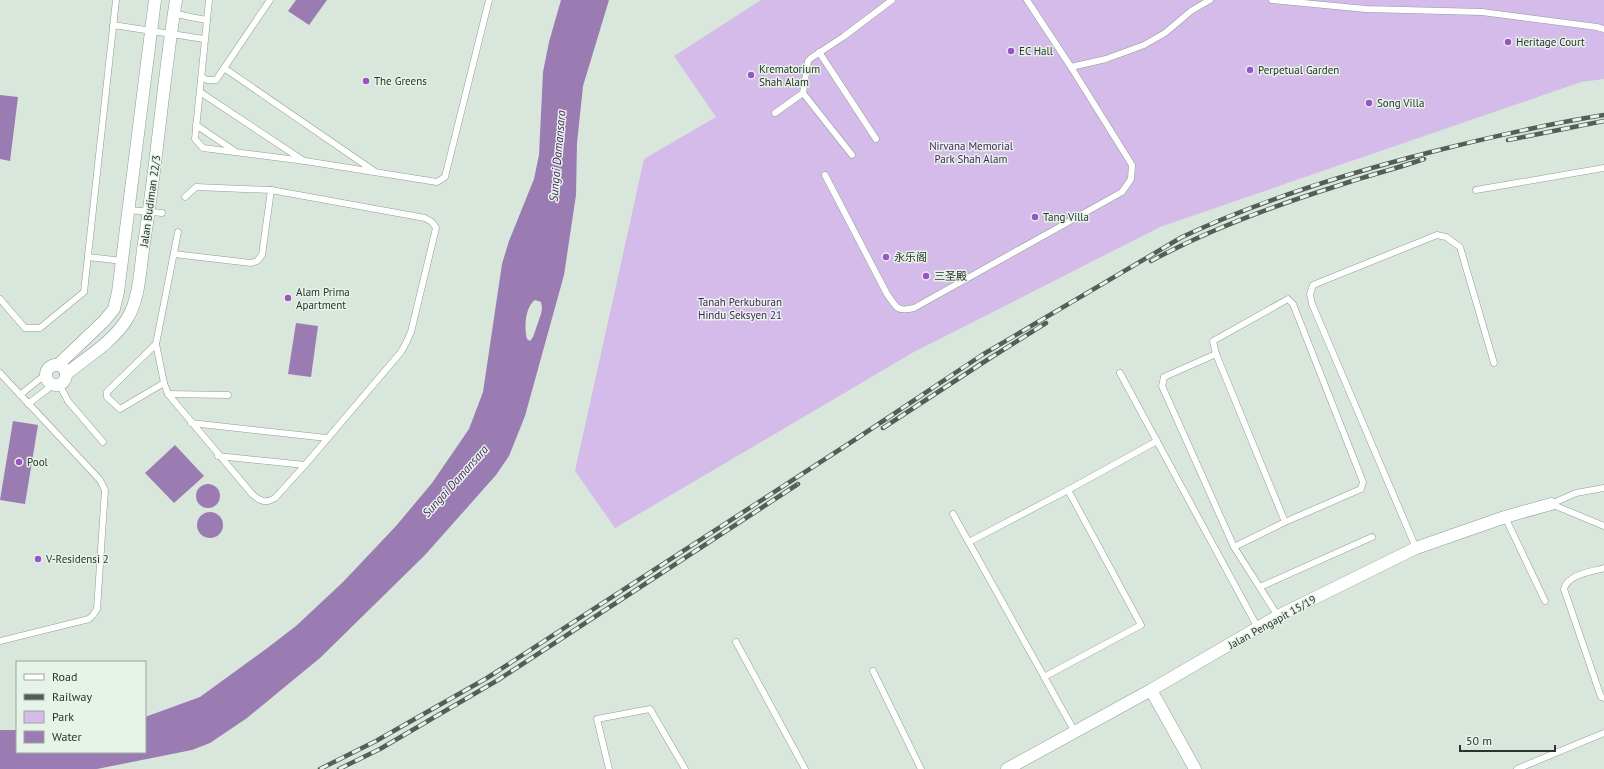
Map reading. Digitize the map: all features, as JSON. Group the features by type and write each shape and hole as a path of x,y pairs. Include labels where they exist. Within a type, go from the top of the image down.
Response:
{"street":[{"name":"Jalan Budiman 22/3","path":"62,369 114,309 123,261 155,0"},
{"name":"Jalan Budiman 22/3","path":"62,369 118,332 128,318 136,297 149,212 176,0"},
{"path":"51,366 62,369 64,380 53,381 49,368 51,366"},
{"name":"Jalan Pengapit 15/19","path":"1007,769 1151,690 1278,616 1416,548 1505,517 1551,504"},
{"path":"1151,690 1195,769"}],"lane":[{"path":"0,299 25,328 40,328 84,292 116,0"},
{"path":"209,0 195,139 203,148 239,154 305,161 437,182 445,177 489,0"},
{"path":"202,77 207,80 216,80 270,0"},
{"path":"775,113 803,94 808,61 892,0"},
{"path":"825,175 887,294 896,307 904,310 914,308 1122,192 1131,179 1132,165 1072,67 1027,0"},
{"path":"1072,67 1106,59 1144,45 1165,33 1191,11 1210,0"},
{"path":"1272,0 1366,9 1482,12 1604,29"},
{"path":"174,13 207,20"},
{"path":"113,25 204,39"},
{"path":"819,52 876,139"},
{"path":"224,68 376,172"},
{"path":"200,92 305,161"},
{"path":"803,94 852,155"},
{"path":"196,125 239,154"},
{"path":"1476,190 1604,168"},
{"path":"178,232 156,344 164,383 168,394 218,456 252,494 258,500 264,502 270,501 275,498 305,465 401,352 411,332 436,228 432,222 425,218 271,190 196,187 185,197"},
{"path":"174,254 251,263 257,261 262,255 271,190"},
{"path":"129,210 162,213"},
{"path":"1416,548 1312,304 1310,294 1313,285 1438,236 1446,237 1460,247 1494,363"},
{"path":"88,257 123,261"},
{"path":"1234,547 1285,522 1361,489 1363,482 1293,304 1288,299 1213,341 1216,354 1285,522"},
{"path":"156,344 107,392 107,397 120,409 164,383"},
{"path":"1216,354 1164,377 1162,386 1234,547 1278,616"},
{"path":"0,373 100,480 105,490 97,609 94,615 88,618 0,641"},
{"path":"1120,373 1258,628"},
{"path":"20,395 53,381"},
{"path":"28,404 53,381"},
{"path":"53,381 103,442"},
{"path":"168,394 228,395"},
{"path":"191,423 327,438"},
{"path":"969,542 1157,441"},
{"path":"218,456 305,465"},
{"path":"1551,504 1576,493 1604,488"},
{"path":"1044,677 1141,625 1068,490"},
{"path":"1551,504 1604,526"},
{"path":"953,514 1075,732"},
{"path":"1505,517 1545,601"},
{"path":"1260,588 1372,537"},
{"path":"1604,568 1572,578 1566,583 1564,589 1601,697 1604,698"},
{"path":"736,642 805,769"},
{"path":"873,671 921,769"},
{"path":"609,769 597,718 650,709 685,769"},
{"path":"1517,769 1604,733"}],"green space":[{"name":"Nirvana Memorial Park Shah Alam","path":"761,0 1604,0 1604,79 1581,82 1160,227 912,353 615,528 575,471 644,159 716,117 674,56"}],"water":[{"path":"296,0 327,0 309,25 288,11"},
{"name":"Sungai Damansara","path":"561,0 609,0 583,86 577,143 576,195 564,275 525,416 509,456 496,475 425,555 320,658 247,718 210,743 192,750 97,769 0,769 0,730 16,730 16,753 146,753 146,717 200,697 296,626 343,582 396,526 432,483 469,429 483,392 502,264 509,241 534,179 539,155 543,72 549,42","holes":["535,300 541,302 542,308 533,337 530,341 527,339 526,334 527,313"]},
{"path":"0,95 18,97 10,161 0,159"},
{"path":"296,323 318,326 311,377 288,374"},
{"name":"Pool","path":"13,421 38,425 25,504 0,500"},
{"path":"175,445 204,476 174,503 145,473"},
{"path":"208,484 217,487 220,496 217,505 208,508 199,505 196,496 199,487"},
{"path":"210,512 219,516 223,525 219,534 210,538 201,534 197,525 201,516"}],"railway":[{"path":"320,769 376,741 487,678 856,439 982,355 1182,237 1213,223 1275,199 1370,168 1498,136 1561,122 1604,115"},
{"path":"1508,140 1604,121"},
{"path":"1151,261 1219,228 1266,210 1348,182 1424,159"},
{"path":"883,428 1046,323"},
{"path":"339,769 380,749 498,680 798,484"}],"place":[{"name":"Heritage Court","path":"1508,42"},
{"name":"EC Hall","path":"1011,51"},
{"name":"Perpetual Garden","path":"1250,70"},
{"name":"Krematorium Shah Alam","path":"751,75"},
{"name":"The Greens","path":"366,81"},
{"name":"Song Villa","path":"1369,103"},
{"name":"Tang Villa","path":"1035,217"},
{"name":"永乐阁","path":"886,257"},
{"name":"三圣殿","path":"926,276"},
{"name":"Alam Prima Apartment","path":"288,298"},
{"name":"Pool","path":"19,462"},
{"name":"V-Residensi 2","path":"38,559"}],"park label":[{"name":"Tanah Perkuburan Hindu Seksyen 21","path":"740,308"}]}
